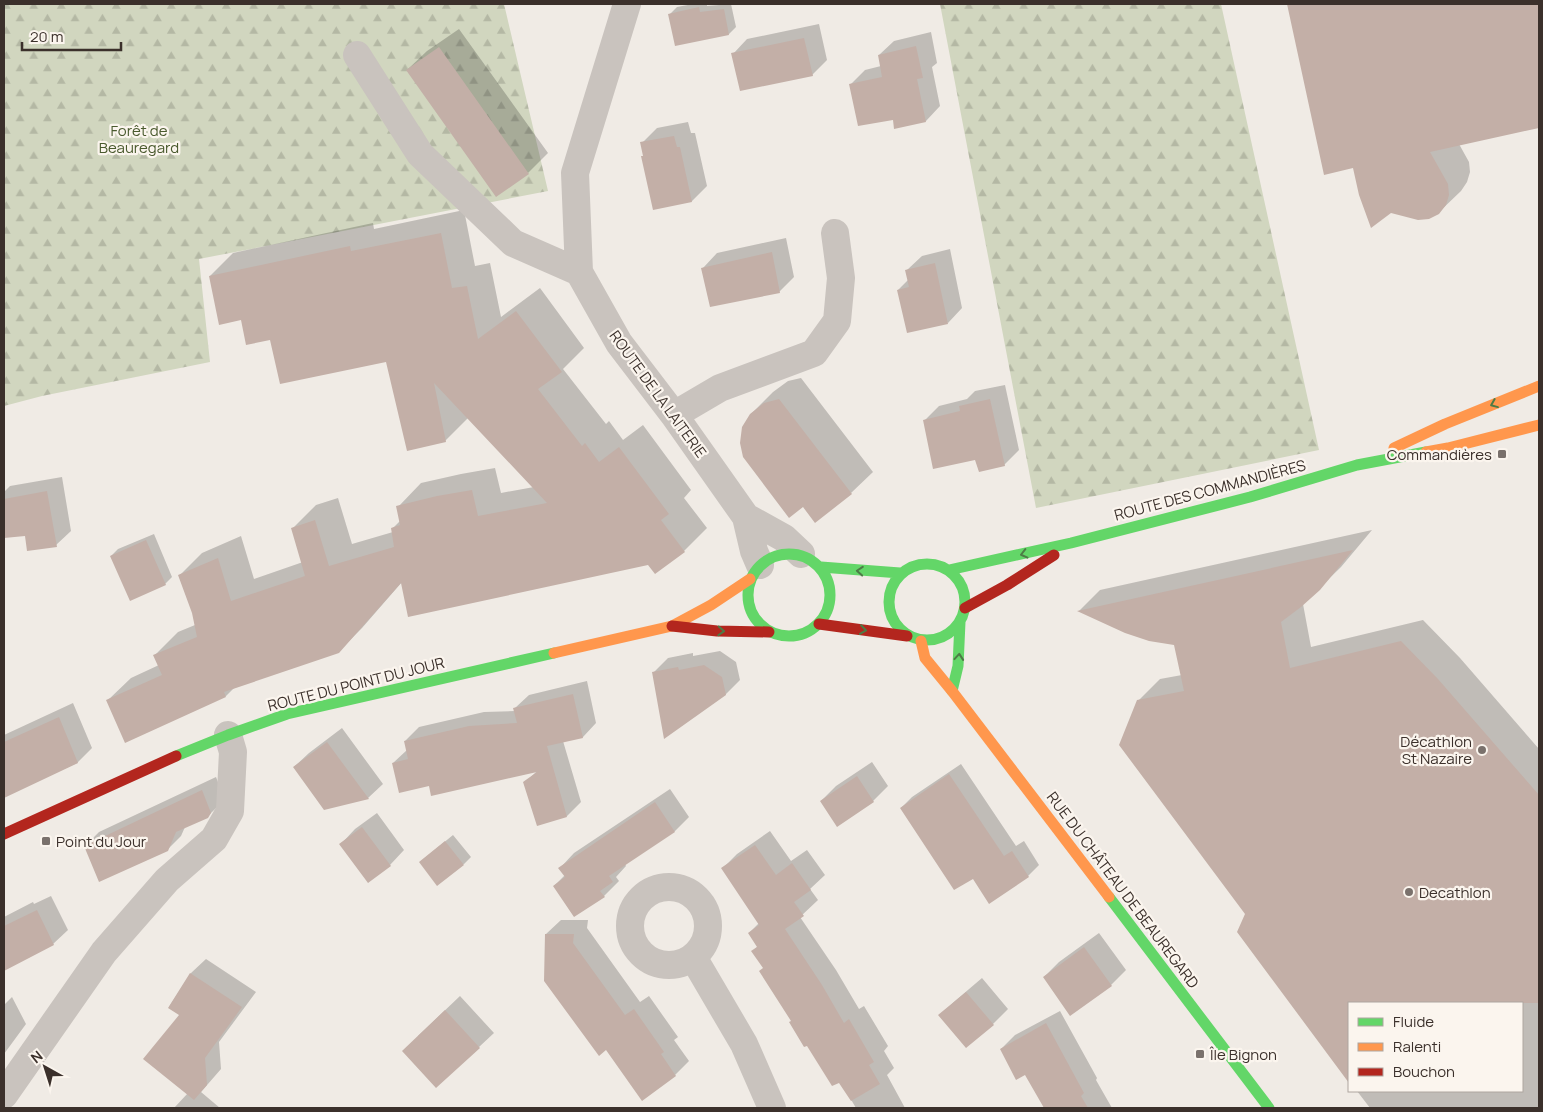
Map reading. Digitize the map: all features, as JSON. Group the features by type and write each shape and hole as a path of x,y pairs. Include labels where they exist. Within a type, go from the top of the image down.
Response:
{"main road":[{"name":"ROUTE DES COMMANDIÈRES","path":"1357,465 1445,424 1539,386"},
{"name":"ROUTE DES COMMANDIÈRES","path":"811,561 900,573 911,566 924,562 937,564 949,570 1071,543 1250,497 1357,465 1448,448 1539,425"},
{"name":"ROUTE DES COMMANDIÈRES","path":"965,608 1008,585 1071,543"},
{"path":"786,553 811,561 829,581 831,596 827,612 818,624 808,632 795,636 782,636 769,632 757,622 750,609 747,594 755,572 772,556 786,553"},
{"path":"949,570 960,580 965,594 965,608 960,622 958,666 952,691"},
{"name":"ROUTE DU POINT DU JOUR","path":"4,834 170,759 228,735 287,714 672,626 711,605 755,572"},
{"path":"900,573 891,585 888,599 889,614 896,626 907,636 914,640 936,640 950,633 960,622"},
{"path":"818,624 907,636"},
{"name":"ROUTE DU POINT DU JOUR","path":"672,626 717,631 769,632"},
{"name":"RUE DU CHÂTEAU DE BEAUREGARD","path":"921,640 925,658 1269,1108"}],"street":[{"name":"ROUTE DE LA LAITERIE","path":"627,4 575,173 579,272 619,343 674,415 746,517 754,551 755,572"},
{"path":"358,55 420,154 514,243 579,272"},
{"path":"674,415 720,388 814,353 837,321 841,278 835,233"},
{"name":"ROUTE DE LA LAITERIE","path":"746,517 784,538 811,561"},
{"path":"4,1095 104,952 167,880 214,839 230,812 233,752 228,735"},
{"path":"693,957 744,1044 772,1108"}],"green space":[{"name":"Forêt de Beauregard","path":"4,4 504,4 548,191 199,259 210,362 42,396 4,406"},
{"path":"940,4 1221,4 1319,450 1036,508"}],"building":[{"path":"1287,4 1539,4 1539,128 1430,152 1448,184 1449,195 1446,205 1439,214 1429,219 1418,220 1391,213 1371,228 1359,195 1353,168 1324,175"},
{"path":"699,7 700,12 724,9 729,35 675,46 668,14"},
{"path":"804,38 813,76 740,91 731,53"},
{"path":"916,46 923,78 917,79 926,122 894,129 893,120 858,126 849,84 882,77 878,55"},
{"path":"439,47 529,174 496,197 406,70"},
{"path":"674,136 677,147 680,147 692,202 653,210 641,156 643,156 640,142"},
{"path":"441,233 452,288 467,286 478,339 516,311 562,372 538,389 582,446 585,443 599,462 619,447 669,514 661,520 685,552 655,574 648,565 408,617 401,583 339,653 224,692 226,697 125,743 106,700 162,675 153,655 197,637 192,613 178,575 218,558 231,601 305,576 291,528 315,520 329,566 394,547 391,528 400,525 396,506 472,490 478,516 547,503 434,383 446,442 407,451 386,362 280,384 270,340 246,345 241,320 219,325 209,276 350,246 351,251"},
{"path":"772,252 780,293 710,307 701,268"},
{"path":"935,263 948,324 907,333 897,290 909,287 905,270"},
{"path":"779,399 852,494 815,523 803,507 789,518 743,457 740,443 742,427 750,414 764,403"},
{"path":"990,399 1005,466 979,472 975,460 933,469 923,420 960,411 959,406"},
{"path":"47,491 57,547 27,551 25,536 4,538 4,499"},
{"path":"146,540 166,585 130,601 110,556"},
{"path":"1353,550 1320,590 1281,622 1290,668 1401,641 1438,679 1539,795 1539,1003 1348,1002 1348,1082 1237,932 1245,914 1119,745 1137,700 1184,691 1174,645 1149,641 1125,633 1077,611"},
{"path":"704,665 722,677 726,695 664,739 652,672 678,667 679,670"},
{"path":"573,694 583,738 547,746 567,817 537,826 523,782 537,772 431,796 429,786 399,793 392,763 408,759 404,741 469,726 517,723 513,708"},
{"path":"59,717 78,763 4,798 4,742"},
{"path":"327,742 369,799 324,810 293,767"},
{"path":"949,774 1004,856 1012,851 1029,877 989,904 973,879 954,890 900,808"},
{"path":"857,776 874,802 837,827 820,801"},
{"path":"202,790 211,813 208,818 176,832 168,851 99,882 84,846"},
{"path":"655,802 675,832 609,876 613,882 600,891 605,897 574,917 553,886 565,877 558,868"},
{"path":"362,827 391,866 368,883 339,844"},
{"path":"445,841 464,865 437,886 419,862"},
{"path":"755,845 776,875 792,863 811,890 794,902 804,916 785,929 822,985 844,1023 849,1019 874,1062 869,1065 880,1084 851,1101 839,1083 832,1086 807,1046 804,1047 789,1022 791,1021 759,971 763,968 751,951 757,947 748,933 759,925 721,868"},
{"path":"37,910 54,945 4,971 4,926"},
{"path":"545,934 574,934 573,943 625,1015 634,1009 664,1052 661,1054 676,1076 642,1101 606,1050 599,1056 544,981"},
{"path":"1084,947 1112,986 1070,1016 1043,977"},
{"path":"190,973 242,1007 205,1058 207,1085 194,1100 143,1059 179,1015 168,1008"},
{"path":"966,992 994,1025 966,1048 938,1015"},
{"path":"445,1010 480,1048 436,1088 402,1051"},
{"path":"1046,1023 1084,1093 1081,1096 1088,1108 1044,1108 1025,1075 1016,1080 1000,1049"}],"traffic: fast":[{"path":"949,570 1071,543 1250,497 1357,465 1426,452"},
{"path":"781,554 797,554 812,561 823,572 830,587 830,595 827,611 818,624 797,636 781,636 766,629 755,618 748,603 748,587 755,572 766,561 781,554"},
{"path":"920,564 934,564 948,570 959,581 965,595 965,602 962,617 954,629 934,640 920,640 906,634 895,623 889,609 889,595 895,581 906,570 920,564"},
{"path":"821,567 900,573"},
{"path":"952,691 958,666 960,622"},
{"path":"176,756 287,714 554,653"},
{"path":"1109,897 1269,1108"}],"traffic: slow":[{"path":"1394,448 1445,424 1539,386"},
{"path":"1426,452 1539,425"},
{"path":"554,653 672,626 711,605 750,579"},
{"path":"921,641 925,658 1109,897"}],"traffic: jam":[{"path":"965,608 1007,585 1054,555"},
{"path":"819,624 907,636"},
{"path":"672,626 717,631 769,632"},
{"path":"4,834 176,756"}],"place":[{"name":"Commandières","path":"1502,454"},
{"name":"Décathlon St Nazaire","path":"1482,750"},
{"name":"Point du Jour","path":"46,841"},
{"name":"Decathlon","path":"1409,892"},
{"name":"Île Bignon","path":"1200,1054"}]}
